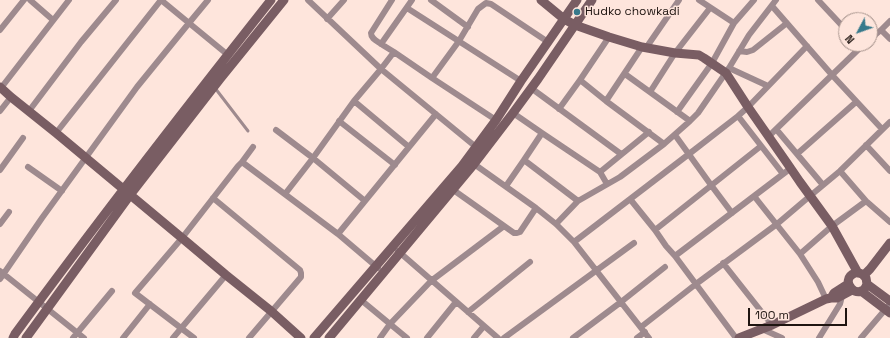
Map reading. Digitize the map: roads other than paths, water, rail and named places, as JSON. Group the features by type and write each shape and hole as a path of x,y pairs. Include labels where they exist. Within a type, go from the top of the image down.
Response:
{"street":[{"path":"0,30 24,0"},
{"path":"30,0 53,20"},
{"path":"69,0 1,88 10,97 56,133 271,311 301,338"},
{"path":"29,111 81,42 116,0"},
{"path":"56,133 161,0 228,55"},
{"path":"84,338 75,335 47,309 1,275 137,87 208,0"},
{"path":"26,338 198,91 271,0"},
{"path":"13,338 38,302 284,0"},
{"path":"308,0 381,69 476,147"},
{"path":"327,19 344,0"},
{"path":"392,0 371,33 371,36 496,120"},
{"path":"382,44 412,0"},
{"path":"431,0 468,27"},
{"path":"541,0 564,19 610,37 644,47 675,53 699,55 727,70 768,86"},
{"path":"314,338 462,166 496,120 577,0"},
{"path":"329,338 474,164 531,88 592,0"},
{"path":"606,101 679,0"},
{"path":"699,0 734,23"},
{"path":"678,112 712,63 734,23 754,0"},
{"path":"556,224 578,201 620,177 675,135 698,113 749,35 776,0"},
{"path":"820,1 838,21"},
{"path":"432,78 459,41 478,9 486,3 491,4 548,42"},
{"path":"772,6 856,102 882,129"},
{"path":"407,8 521,81"},
{"path":"650,92 675,53 710,8"},
{"path":"878,32 890,21"},
{"path":"739,51 747,52 753,50 787,23"},
{"path":"881,30 890,39"},
{"path":"559,109 610,37"},
{"path":"574,242 738,116 807,46"},
{"path":"285,194 354,101 394,52"},
{"path":"769,136 855,52"},
{"path":"727,70 748,107 832,226 858,283 888,309 861,338"},
{"path":"625,74 690,121"},
{"path":"580,80 664,144"},
{"path":"531,88 621,154"},
{"path":"0,110 10,97"},
{"path":"354,101 409,147"},
{"path":"797,154 856,102"},
{"path":"513,113 600,172 607,184"},
{"path":"338,234 436,114"},
{"path":"738,116 783,174"},
{"path":"339,121 395,165"},
{"path":"637,338 643,330 696,284 776,224 840,171 890,122"},
{"path":"776,129 823,185"},
{"path":"276,130 313,158 365,202"},
{"path":"600,172 649,132"},
{"path":"506,186 542,133"},
{"path":"675,135 732,213"},
{"path":"0,170 23,138"},
{"path":"866,145 890,171"},
{"path":"655,230 761,146"},
{"path":"194,338 135,292 182,238 253,147"},
{"path":"524,160 578,201"},
{"path":"242,162 338,234 384,273"},
{"path":"474,164 556,224 574,242 649,338"},
{"path":"28,167 62,191"},
{"path":"675,256 790,168"},
{"path":"840,171 866,201 890,222"},
{"path":"452,189 514,233 520,232 536,208"},
{"path":"754,196 800,254 828,299"},
{"path":"213,198 300,270 302,274 248,338"},
{"path":"630,199 675,256 736,338"},
{"path":"800,254 832,226 866,201"},
{"path":"0,224 9,212"},
{"path":"380,338 390,324 431,281 504,226"},
{"path":"504,338 634,243"},
{"path":"739,338 772,325 828,299 842,296 858,283 890,244"},
{"path":"392,246 498,338"},
{"path":"468,312 530,262"},
{"path":"723,263 772,325"},
{"path":"573,338 665,267"},
{"path":"173,338 226,275"},
{"path":"828,299 834,293 858,283"},
{"path":"858,283 890,301"},
{"path":"75,335 112,291"},
{"path":"819,338 840,304 842,296"},
{"path":"361,300 407,338"},
{"path":"427,338 456,302"},
{"path":"123,338 150,304"},
{"path":"474,338 484,326"},
{"path":"762,329 782,338"}],"lane":[{"path":"214,87 248,131"}],"place":[{"name":"Hudko chowkadi","path":"577,12"}]}
